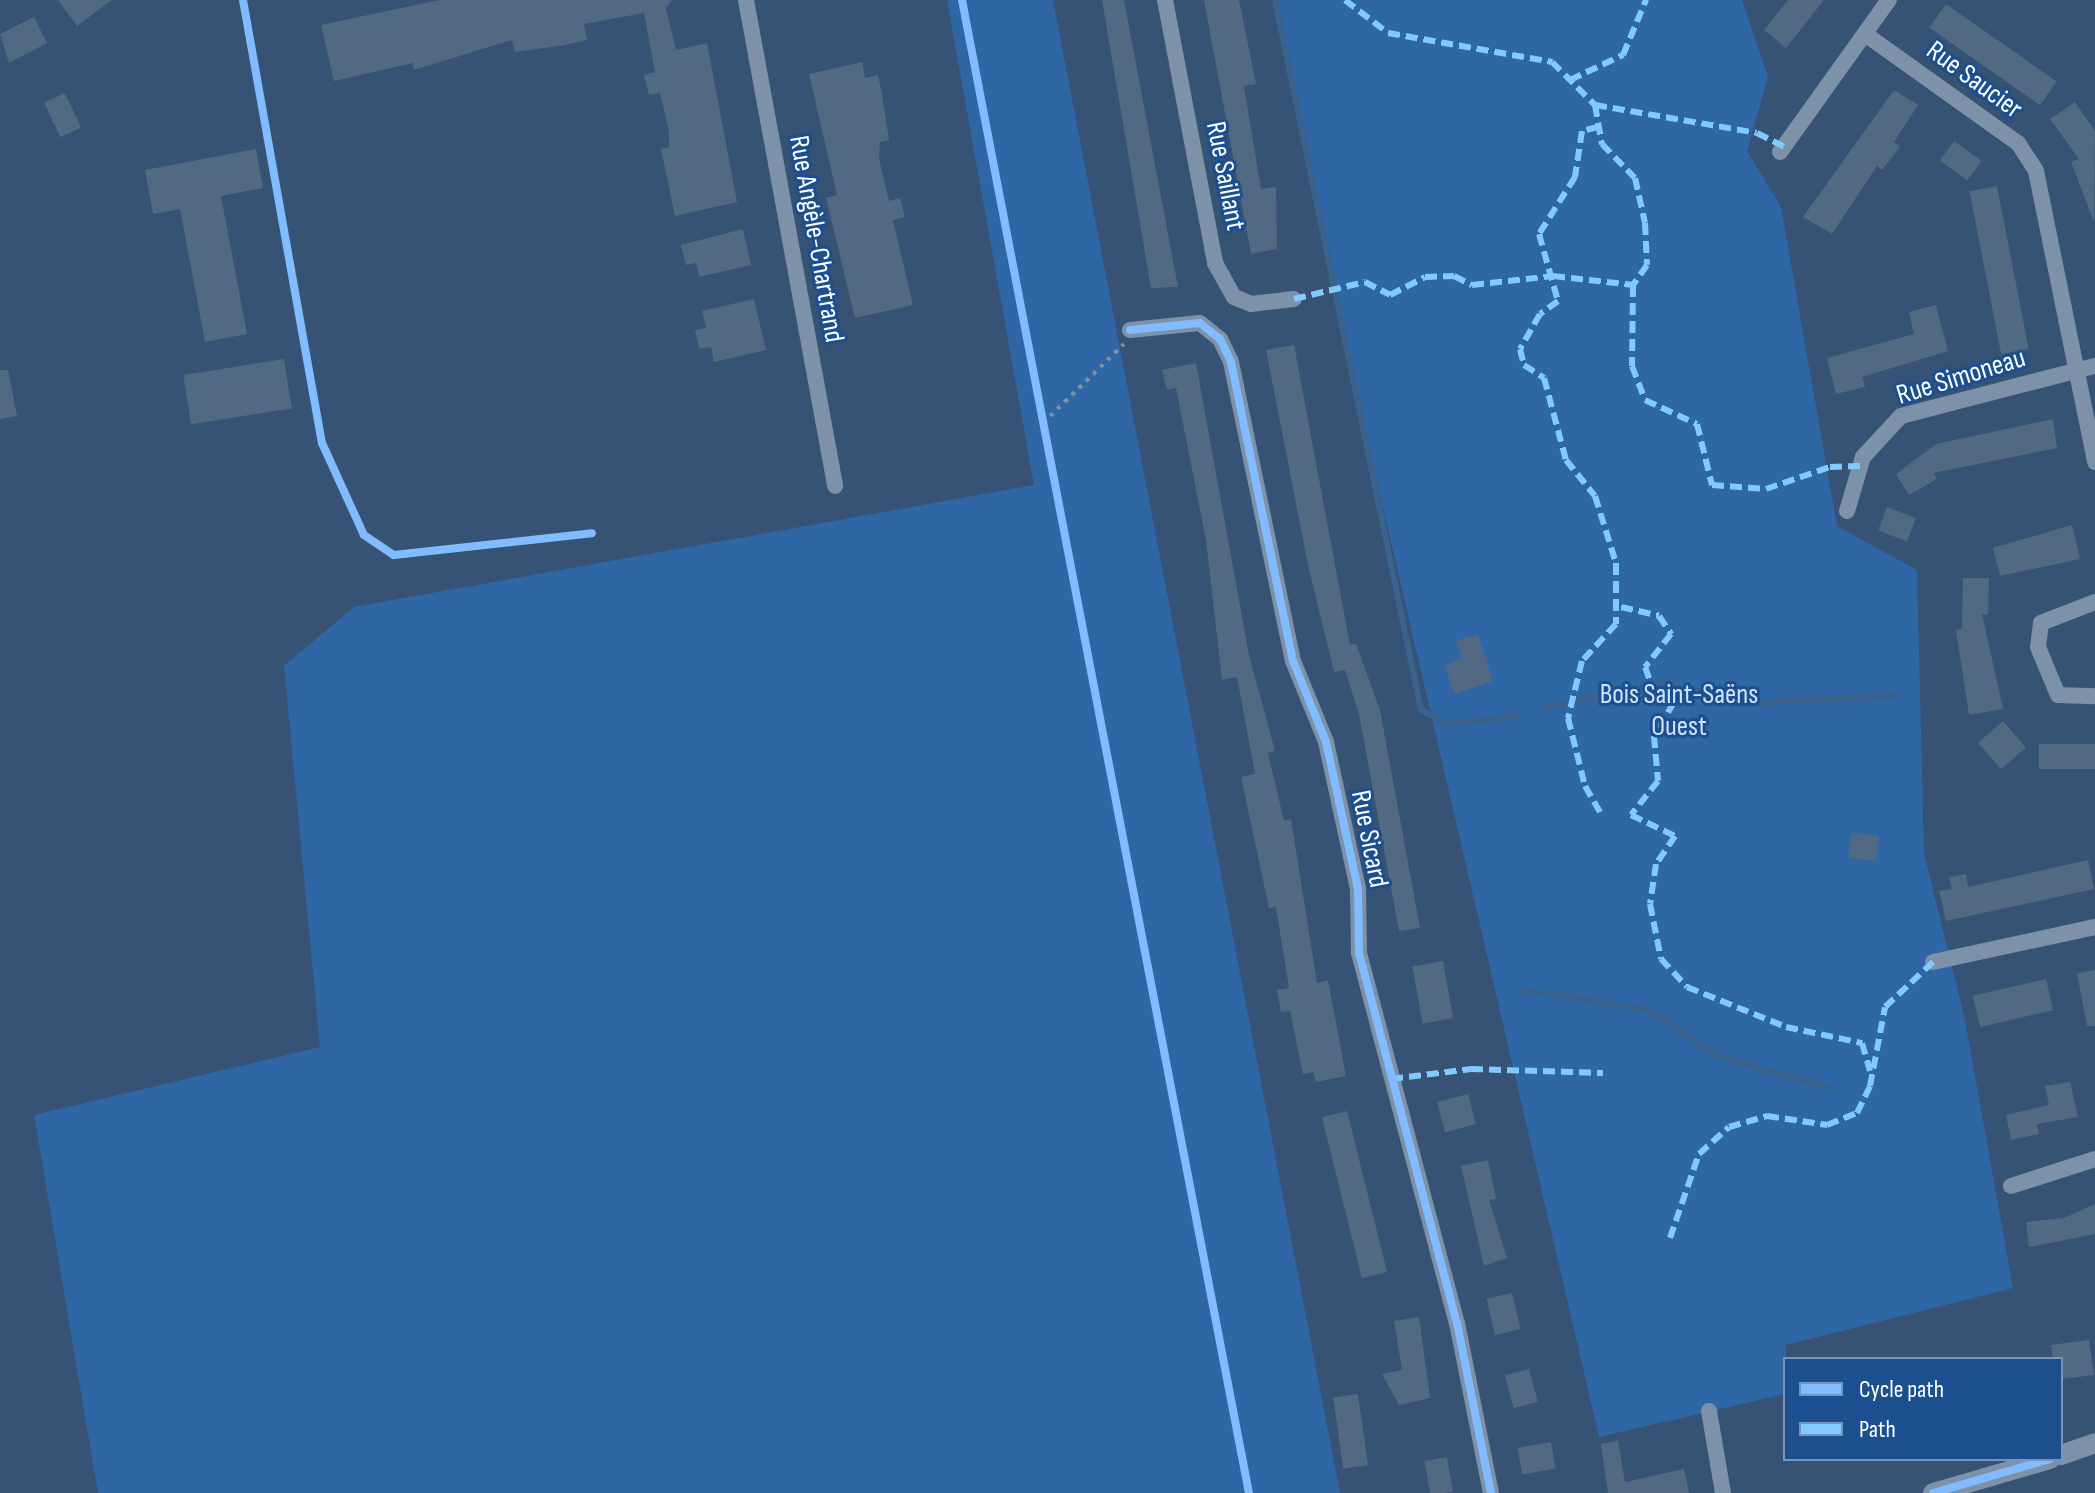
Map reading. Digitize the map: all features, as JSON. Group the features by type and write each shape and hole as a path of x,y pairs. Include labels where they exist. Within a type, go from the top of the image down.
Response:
{"street":[{"name":"Rue Angèle-Chartrand","path":"746,0 835,486"},
{"name":"Rue Saillant","path":"1165,0 1215,263 1234,297 1251,304 1294,299"},
{"path":"1780,152 1889,0"},
{"name":"Rue Saucier","path":"1865,34 2018,143 2036,171 2095,462"},
{"name":"Rue Sicard","path":"1130,330 1200,323 1220,339 1231,362 1293,661 1326,742 1358,889 1359,953 1457,1323 1491,1493"},
{"name":"Rue Simoneau","path":"1847,511 1863,457 1901,416 2095,366"},
{"path":"2095,602 2041,623 2038,647 2058,695 2095,696"},
{"path":"1933,962 2095,927"},
{"path":"2011,1186 2095,1159"},
{"path":"1709,1411 1723,1493"},
{"path":"2063,1454 2095,1443"},
{"path":"1933,1493 2043,1461"}],"path":[{"path":"1043,423 1078,394 1130,330"},
{"path":"1040,407 1045,434"}],"green space":[{"path":"947,0 1053,0 1340,1493 98,1493 34,1115 320,1047 284,666 354,607 1034,485"},
{"name":"Bois Saint-Saëns Ouest","path":"1274,0 1742,0 1768,77 1747,151 1781,207 1837,526 1917,570 1924,853 1965,1020 2013,1288 1786,1345 1783,1394 1599,1437 1337,310"}],"building":[{"path":"58,0 112,0 77,26"},
{"path":"439,0 672,0 666,8 676,50 707,43 737,202 675,216 661,149 669,147 669,132 660,93 649,95 644,75 655,72 644,13 584,24 587,40 565,45 515,52 512,40 414,70 413,63 334,81 321,25"},
{"path":"1102,0 1124,0 1178,287 1151,288"},
{"path":"1204,0 1239,0 1256,84 1244,86 1261,189 1276,187 1277,249 1251,254"},
{"path":"1788,0 1824,0 1786,48 1764,30"},
{"path":"1946,4 2057,81 2040,105 1929,28"},
{"path":"34,17 47,43 9,63 0,34"},
{"path":"862,62 865,78 878,75 882,94 889,140 880,142 879,159 889,201 900,198 905,217 893,220 913,305 855,318 826,198 837,195 809,74"},
{"path":"1894,90 1918,105 1894,142 1900,147 1882,170 1877,166 1832,234 1803,217"},
{"path":"65,93 81,127 60,137 44,103"},
{"path":"2075,102 2095,131 2094,222 2071,162 2079,159 2050,119"},
{"path":"1954,141 1982,161 1967,180 1940,160"},
{"path":"256,149 263,188 221,196 247,334 205,342 180,209 153,214 145,170"},
{"path":"1997,186 2029,349 2001,354 1970,191"},
{"path":"743,229 751,265 699,277 696,263 686,265 681,245"},
{"path":"754,299 766,350 714,362 711,347 699,349 695,330 706,328 702,311"},
{"path":"1936,305 1948,351 1862,377 1865,387 1836,394 1827,358 1914,334 1909,312"},
{"path":"1294,345 1350,645 1356,644 1380,710 1420,928 1399,931 1359,714 1345,670 1334,672 1308,565 1266,350"},
{"path":"284,359 292,408 191,424 183,375"},
{"path":"1196,363 1249,655 1275,751 1268,753 1284,821 1291,819 1317,983 1328,980 1346,1076 1316,1082 1313,1072 1303,1074 1290,1011 1281,1012 1277,990 1289,988 1276,907 1269,908 1241,777 1255,774 1237,677 1222,680 1206,540 1176,388 1167,390 1162,370"},
{"path":"0,370 8,370 17,416 0,419"},
{"path":"2053,419 2057,448 1933,473 1937,479 1909,495 1896,474 1936,444"},
{"path":"1887,507 1916,518 1907,541 1878,530"},
{"path":"2072,525 2080,559 2000,576 1993,548"},
{"path":"1963,578 1989,578 1988,615 1982,614 2003,709 1969,715 1956,630 1962,629"},
{"path":"1478,634 1493,681 1454,694 1445,665 1462,659 1456,641"},
{"path":"2003,721 2026,747 2001,769 1978,743"},
{"path":"2039,744 2095,744 2095,769 2039,769"},
{"path":"1851,833 1879,836 1876,861 1848,858"},
{"path":"2088,860 2094,889 1946,921 1939,891 1952,889 1949,877 1966,874 1968,887"},
{"path":"1443,961 1453,1018 1423,1024 1412,966"},
{"path":"2095,970 2095,1026 2087,1026 2077,973"},
{"path":"2046,979 2053,1010 1980,1027 1973,996"},
{"path":"2070,1082 2078,1117 2037,1124 2039,1134 2011,1140 2006,1115 2049,1105 2045,1086"},
{"path":"1468,1094 1476,1124 1445,1132 1437,1102"},
{"path":"1347,1111 1387,1272 1362,1278 1322,1117"},
{"path":"1488,1160 1496,1199 1489,1200 1507,1258 1484,1266 1461,1166"},
{"path":"2095,1204 2095,1234 2029,1247 2026,1222 2064,1218"},
{"path":"1512,1293 1520,1329 1495,1335 1487,1299"},
{"path":"1419,1317 1430,1398 1399,1405 1382,1374 1402,1370 1394,1321"},
{"path":"2089,1340 2094,1375 2063,1379 2063,1357 2053,1357 2051,1345"},
{"path":"1529,1369 1538,1402 1514,1408 1505,1375"},
{"path":"1358,1394 1368,1465 1343,1469 1333,1397"},
{"path":"1618,1441 1625,1482 1684,1469 1689,1493 1608,1493 1601,1444"},
{"path":"1551,1442 1556,1469 1522,1474 1518,1448"},
{"path":"1447,1457 1453,1491 1430,1493 1424,1461"}],"waterway":[{"path":"1275,0 1421,710 1448,724 1518,716"},
{"path":"1546,708 1662,683 1747,703 1898,696"},
{"path":"1524,990 1649,1010 1717,1056 1829,1088"}],"marked path":[{"path":"1345,0 1388,33 1552,62 1595,105 1757,133 1784,147"},
{"path":"1570,80 1623,55 1646,0"},
{"path":"1595,105 1602,144 1635,178 1645,223 1647,265 1633,285 1632,366 1645,400 1697,424 1712,485 1766,489 1830,467 1860,466"},
{"path":"1598,127 1582,131 1575,177 1539,234 1558,301 1540,314 1520,349 1524,365 1544,378 1566,460 1595,496 1616,563 1616,624 1582,661 1568,718 1585,786 1602,815"},
{"path":"1294,299 1365,282 1390,295 1425,277 1454,276 1472,285 1553,276 1633,285"},
{"path":"1621,607 1659,616 1671,634 1645,667 1656,697 1674,702 1654,736 1658,781 1631,815 1675,836 1656,864 1650,904 1661,959 1687,987 1786,1027 1862,1043 1870,1071"},
{"path":"1670,1238 1699,1154 1729,1127 1767,1116 1827,1125 1857,1113 1870,1086 1885,1007 1933,962"},
{"path":"1391,1079 1471,1069 1603,1073"}],"cycle path":[{"path":"243,0 322,443 364,535 394,555 592,533"},
{"path":"962,0 1249,1493"},
{"path":"1130,330 1200,323 1220,339 1231,362 1293,661 1326,742 1358,889 1359,953 1457,1323 1491,1493"},
{"path":"1933,1493 2043,1461"}]}
